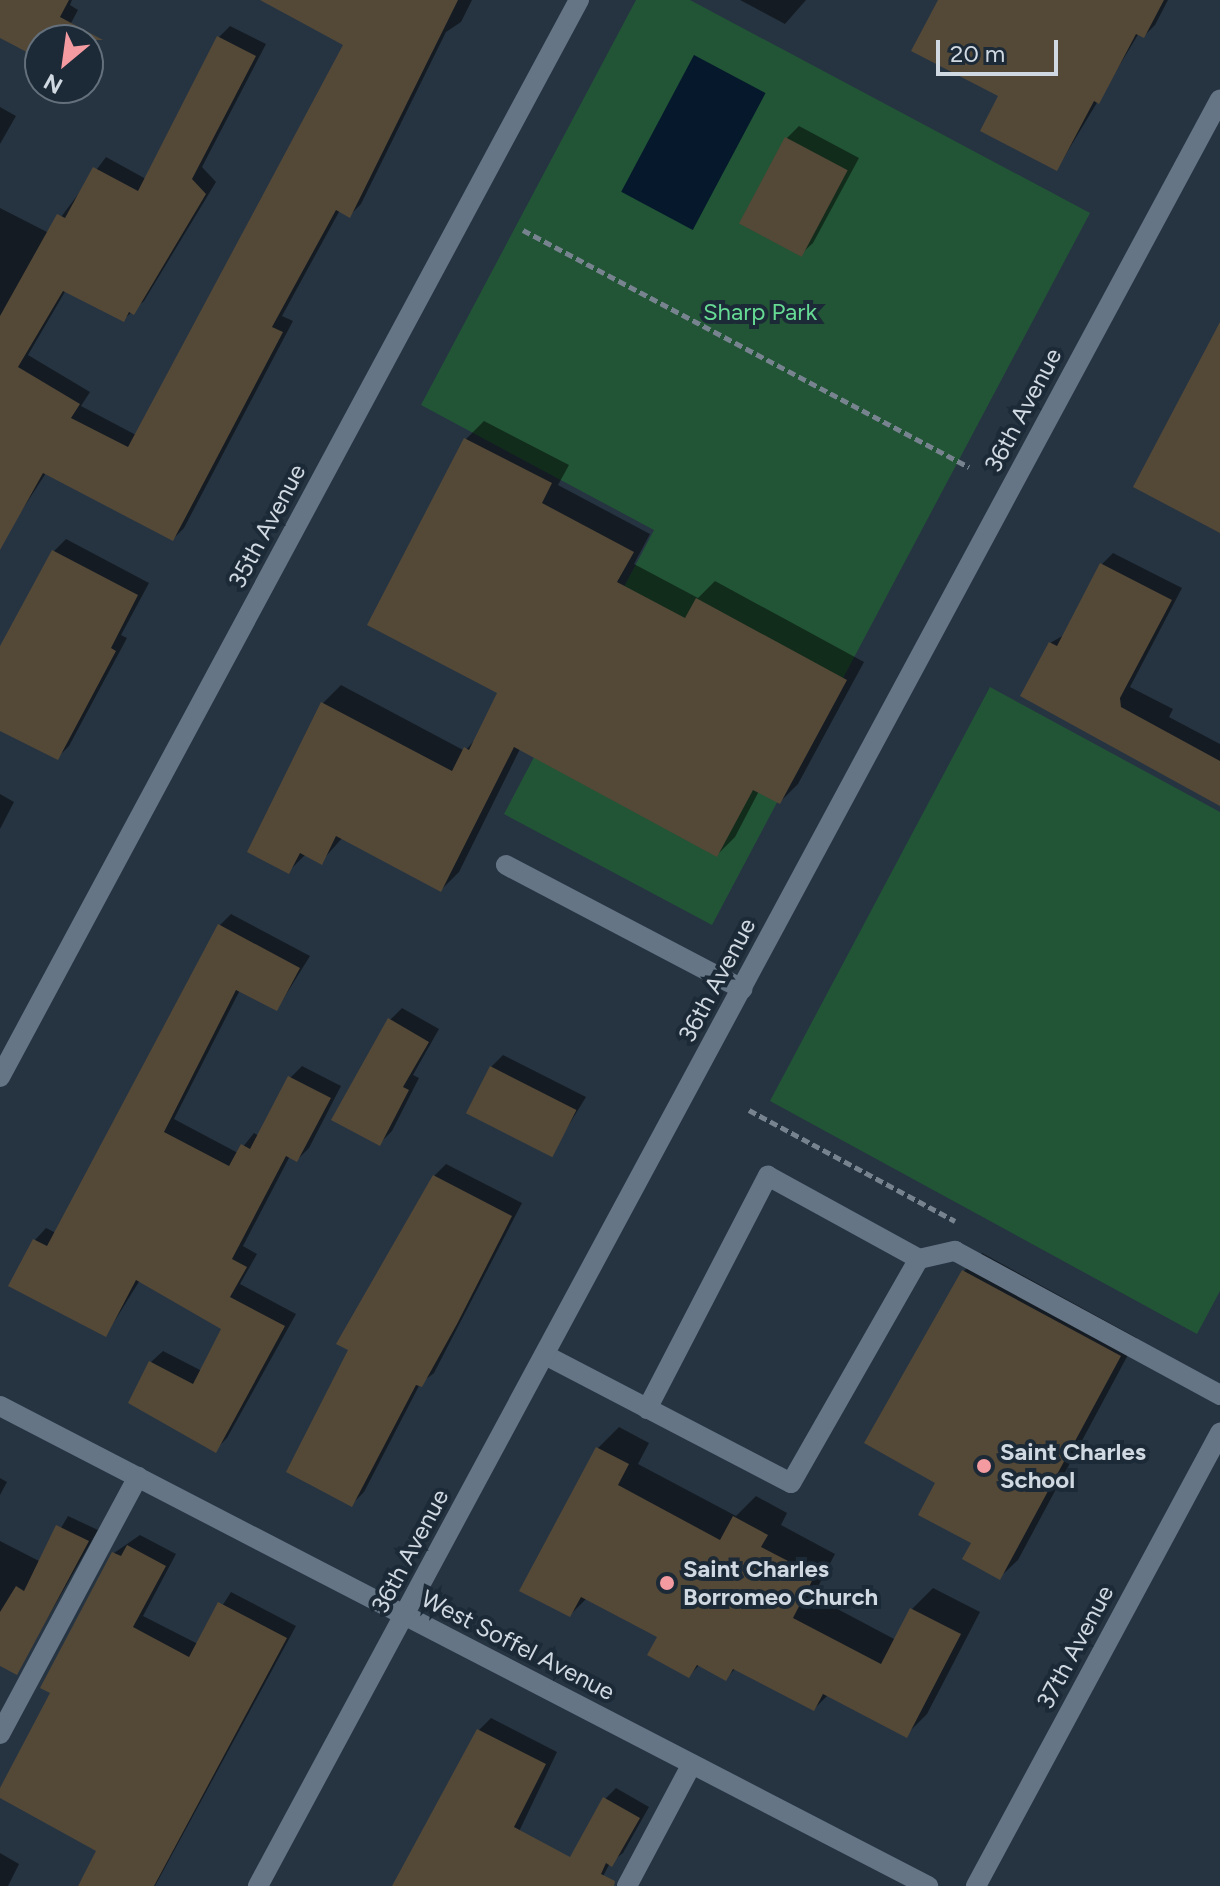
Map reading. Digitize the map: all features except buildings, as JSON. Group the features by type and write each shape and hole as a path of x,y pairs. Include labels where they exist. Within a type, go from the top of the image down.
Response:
{"street":[{"name":"35th Avenue","path":"0,1077 579,0"},
{"name":"36th Avenue","path":"258,1886 1220,99"},
{"path":"506,865 742,989"},
{"path":"647,1409 768,1176 919,1259 955,1251 1220,1395"},
{"path":"545,1355 791,1483 919,1259"},
{"name":"West Soffel Avenue","path":"0,1406 928,1886"},
{"name":"37th Avenue","path":"976,1886 1220,1433"},
{"path":"0,1734 138,1477"},
{"path":"627,1886 692,1764"}],"path":[{"path":"523,230 969,467"}],"green space":[{"name":"Sharp Park","path":"636,0 690,0 1090,213 712,925 504,814 654,530 421,405"},
{"path":"990,687 1220,812 1220,1291 1197,1334 770,1101"}],"water":[{"path":"694,55 766,93 693,230 621,192"}],"place":[{"name":"Saint Charles School","path":"984,1466"},
{"name":"Saint Charles Borromeo Church","path":"667,1583"}]}
